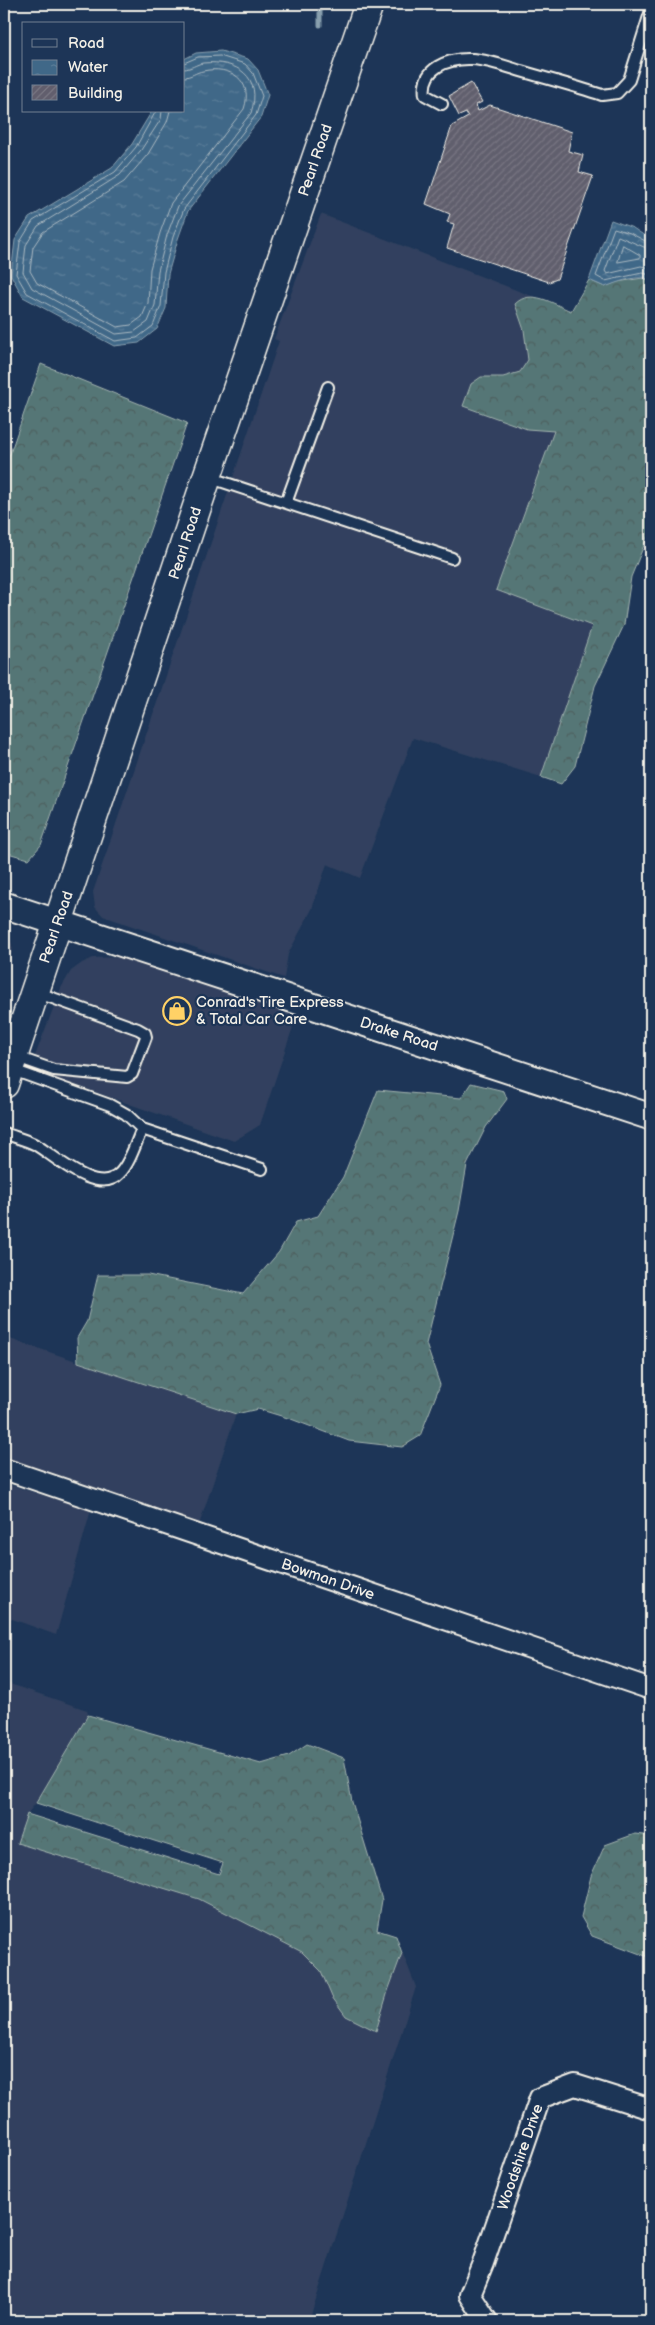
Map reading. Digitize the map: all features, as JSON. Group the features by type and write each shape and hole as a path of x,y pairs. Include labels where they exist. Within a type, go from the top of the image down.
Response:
{"main road":[{"name":"Pearl Road","path":"8,1070 207,477 369,4"}],"street":[{"name":"Drake Road","path":"4,904 651,1117"},
{"name":"Bowman Drive","path":"4,1469 651,1690"},
{"name":"Woodshire Drive","path":"487,2321 470,2294 483,2263 540,2098 575,2085 651,2108"}],"lane":[{"path":"442,104 425,95 424,85 429,76 441,63 472,59 506,66 602,95 617,93 629,80 651,10"},
{"path":"286,503 328,387"},
{"path":"207,477 452,558"},
{"path":"8,1070 54,1070 127,1077 132,1074 146,1037 142,1030 35,991"},
{"path":"8,1070 110,1105 126,1114 142,1128 262,1168"},
{"path":"4,1134 35,1144 86,1178 106,1180 113,1179 122,1172 142,1128"}],"shaded area":[{"path":"321,214 611,327 497,590 592,626 541,777 413,738 360,878 327,864 312,909 288,954 284,978 103,916 95,907 93,892 279,341 274,339"},
{"path":"4,932 9,934 13,949 4,974"},
{"path":"119,957 139,961 297,1015 260,1125 234,1141 30,1069 61,988 71,971 93,958"},
{"path":"4,1337 236,1414 198,1528 4,1463"},
{"path":"4,1483 91,1510 56,1635 4,1616"},
{"path":"4,1682 87,1710 88,1715 36,1803 27,1814 219,1874 396,1936 416,1987 309,2321 4,2321"}],"green space":[{"path":"643,278 651,281 651,528 631,577 624,625 595,686 575,766 561,784 541,777 592,626 496,590 554,431 527,429 463,406 471,384 481,377 503,377 520,372 528,360 524,330 515,304 521,299 535,297 550,301 571,311 589,280 605,287 617,282"},
{"path":"41,364 187,423 41,845 29,859 4,852 4,471"},
{"path":"471,1083 504,1091 507,1099 486,1127 467,1165 459,1211 426,1344 440,1385 420,1436 402,1447 349,1441 291,1419 258,1409 236,1414 78,1362 77,1338 87,1321 98,1275 148,1275 243,1294 279,1252 296,1222 318,1216 343,1177 378,1090 461,1098"},
{"path":"88,1715 261,1764 289,1756 307,1744 344,1758 352,1802 382,1900 377,1930 396,1936 402,1953 376,2031 346,2016 332,1997 321,1971 302,1952 199,1899 17,1843 27,1814 219,1874 223,1863 36,1803"},
{"path":"635,1834 651,1836 651,1958 592,1936 581,1917 591,1876 605,1845"}],"water":[{"path":"221,51 248,59 258,70 268,95 261,117 188,211 168,274 166,308 157,329 139,343 114,346 23,297 11,275 15,240 29,218 112,168 132,144 151,112 185,112 185,58 196,53"},
{"path":"611,220 633,228 651,240 651,280 634,278 605,287 589,280"}],"building":[{"path":"471,83 482,102 476,105 478,111 490,105 572,132 568,151 583,155 579,172 593,176 557,279 549,282 447,248 454,224 447,222 450,214 426,204 452,126 468,117 466,113 459,116 449,96"}],"waterway":[{"path":"320,4 320,25"}],"place":[{"name":"Conrad's Tire Express & Total Car Care","path":"177,1011"}]}
